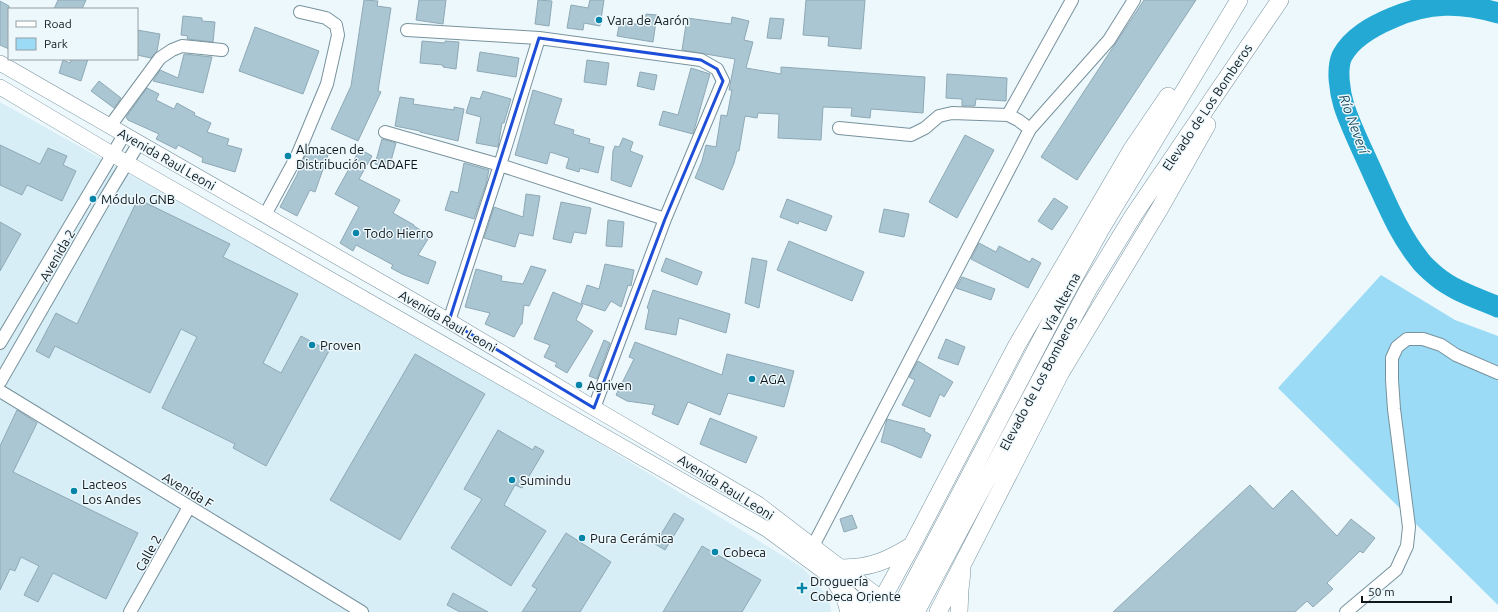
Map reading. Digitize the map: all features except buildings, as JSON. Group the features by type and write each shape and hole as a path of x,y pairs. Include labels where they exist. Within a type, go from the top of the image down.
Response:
{"highway":[{"name":"Vía Alterna","path":"897,612 936,557 1064,296 1098,234 1239,0"},
{"path":"1257,33 1280,0"},
{"path":"879,606 1017,345 1132,149 1180,79 1224,23"},
{"name":"Elevado de Los Bomberos","path":"916,612 936,557 1093,281 1133,216 1257,33"},
{"name":"Elevado de Los Bomberos","path":"938,612 1061,372 1160,208 1257,33"},
{"path":"844,607 838,574 882,562 894,557 912,545"},
{"path":"959,612 960,589 965,558"}],"main road":[{"name":"Avenida Raul Leoni","path":"0,63 449,321 758,504 813,546 838,574 868,612"},
{"name":"Avenida Raul Leoni","path":"0,87 112,155 768,530 838,574 879,606 897,612"}],"street":[{"path":"1008,115 1072,0"},
{"path":"813,546 1030,129 1109,40 1134,0"},
{"path":"265,215 297,156 328,84 338,35 336,25 326,18 300,12"},
{"path":"407,30 539,38 701,60 717,69 723,81 665,219 594,408"},
{"path":"449,321 500,165 539,38"},
{"path":"110,126 160,58 172,50 182,46 222,50"},
{"path":"839,128 912,135 925,128 940,116 952,113 1008,115 1030,129"},
{"path":"385,132 500,165 665,219"},
{"name":"Avenida 2","path":"0,343 124,135"},
{"name":"Avenida 2","path":"0,382 105,199 139,143"},
{"path":"1346,612 1396,570 1407,546 1409,527 1394,409 1392,380 1392,358 1397,347 1406,339 1423,339 1441,345 1456,355 1498,373"},
{"name":"Avenida F","path":"0,390 362,612"},
{"name":"Calle 2","path":"130,612 189,507"}],"highlighted area":[{"path":"539,38 701,60 717,69 723,81 665,219 594,408 449,321"}],"shaded area":[{"path":"0,102 483,372 803,568 829,598 831,612 0,612"}],"green space":[{"path":"1381,275 1455,320 1498,336 1498,605 1278,388"}],"waterway":[{"name":"Río Neverí","path":"1498,13 1471,7 1445,5 1432,6 1406,13 1378,25 1357,38 1346,49 1340,61 1339,67 1340,88 1344,106 1358,141 1405,239 1425,266 1443,281 1466,294 1498,307"}],"place":[{"name":"Vara de Aarón","path":"599,20"},
{"name":"Almacen de Distribución CADAFE","path":"288,156"},
{"name":"Módulo GNB","path":"93,199"},
{"name":"Todo Hierro","path":"356,233"},
{"name":"Proven","path":"312,345"},
{"name":"AGA","path":"752,379"},
{"name":"Agriven","path":"579,385"},
{"name":"Sumindu","path":"512,480"},
{"name":"Lacteos Los Andes","path":"74,491"},
{"name":"Pura Cerámica","path":"582,538"},
{"name":"Cobeca","path":"715,552"},
{"name":"Droguería Cobeca Oriente","path":"802,588"}]}
